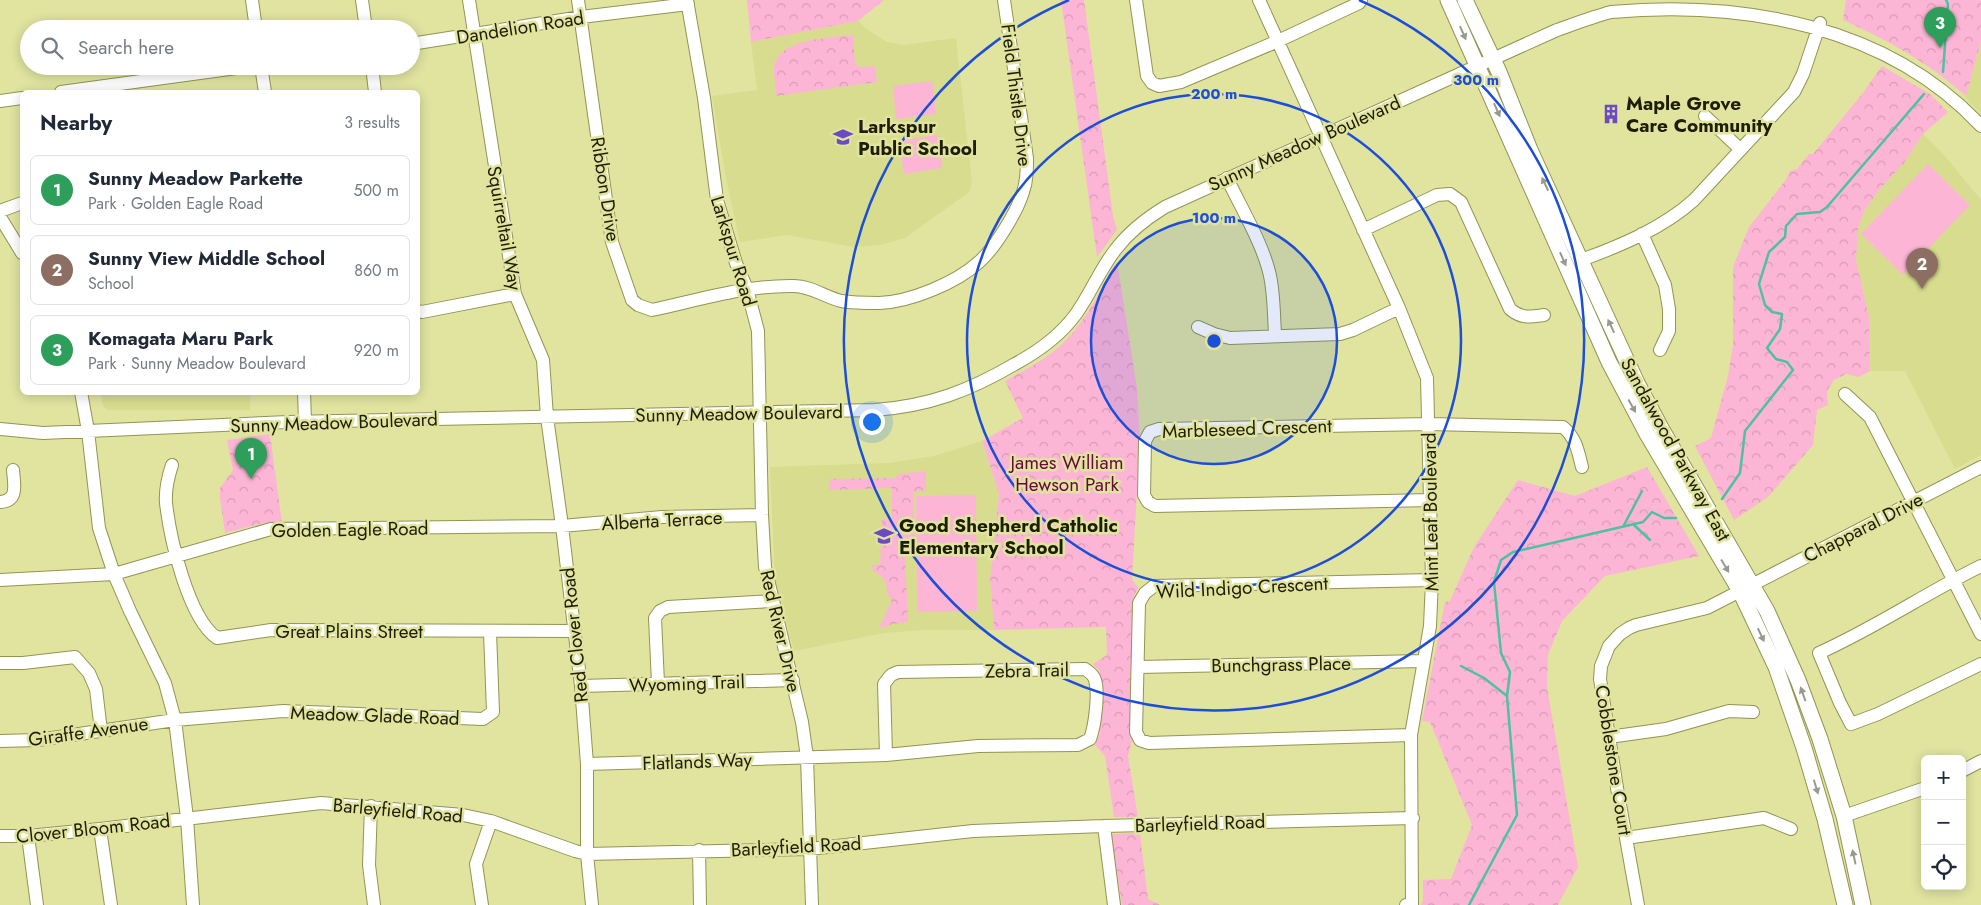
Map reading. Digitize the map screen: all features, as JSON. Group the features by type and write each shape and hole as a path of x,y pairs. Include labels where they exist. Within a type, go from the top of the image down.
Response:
{"main road":[{"name":"Sandalwood Parkway East","path":"1448,0 1613,371 1647,434 1746,587 1767,611 1798,680 1820,740 1844,816 1863,905"},
{"name":"Sandalwood Parkway East","path":"1465,0 1493,58 1530,150 1641,391 1746,587 1804,748 1825,819 1845,905"}],"street":[{"path":"252,0 255,20"},
{"path":"362,0 365,20"},
{"name":"Squirreltail Way","path":"469,0 515,294 543,360 546,417"},
{"name":"Ribbon Drive","path":"578,0 612,242 632,300 638,305 652,310 747,290"},
{"name":"Field Thistle Drive","path":"747,290 796,286 810,289 841,301 889,302 929,292 970,268 988,253 1002,233 1023,193 1027,175 1027,158 1004,0"},
{"path":"1136,0 1147,76 1159,86 1181,82 1278,41 1359,3 1361,0"},
{"name":"Mint Leaf Boulevard","path":"1259,0 1399,308 1425,370 1428,390 1432,580 1430,626 1411,736 1413,818 1412,905 1406,905"},
{"name":"Dandelion Road","path":"420,43 688,2"},
{"name":"Larkspur Road","path":"688,2 704,98 717,200 736,263 747,290 758,331 760,413"},
{"name":"Sunny Meadow Boulevard","path":"0,429 42,433 305,422 894,409 947,397 979,384 1036,352 1061,331 1081,307 1116,248 1145,221 1175,201 1557,30 1610,12 1659,5 1700,3 1740,5 1780,12 1820,23 1854,36 1908,64 1956,102 1981,126"},
{"path":"1581,260 1642,234 1678,214 1694,200 1794,92 1803,74 1820,23"},
{"path":"76,90 185,75"},
{"path":"262,75 265,90"},
{"path":"373,75 375,90"},
{"path":"0,101 20,98"},
{"path":"1705,116 1740,149"},
{"path":"1227,178 1260,248 1269,274 1275,335"},
{"path":"1363,230 1437,196 1450,194 1461,202 1510,309 1526,318 1544,315"},
{"path":"0,210 20,204"},
{"path":"0,217 20,250"},
{"path":"1642,234 1665,285 1669,309 1669,331 1660,350"},
{"path":"420,312 515,294"},
{"path":"1198,327 1230,338 1340,334 1353,330 1399,308"},
{"path":"1845,394 1870,417 1981,634"},
{"path":"82,395 88,431 98,528 114,574 165,683 175,720 187,818 193,905"},
{"path":"304,395 305,422"},
{"name":"Red River Drive","path":"760,413 765,567 802,722 807,757 812,905"},
{"name":"Red Clover Road","path":"546,417 562,526 581,686 587,764 587,854 592,905"},
{"name":"Marbleseed Crescent","path":"1430,500 1155,506 1148,502 1144,495 1145,441 1150,432 1159,429 1429,424 1563,427 1570,433 1576,443 1582,467"},
{"path":"172,465 167,481 166,503 177,556"},
{"name":"Chapparal Drive","path":"1746,587 1981,467"},
{"path":"0,502 6,502 12,498 15,492 13,470"},
{"name":"Alberta Terrace","path":"562,526 662,517 762,515"},
{"name":"Golden Eagle Road","path":"114,574 271,529 562,526"},
{"name":"Great Plains Street","path":"177,556 190,601 211,634 217,638 271,630 574,631"},
{"path":"1981,566 1819,654 1840,703 1852,724 1878,714 1981,664"},
{"path":"0,580 114,574"},
{"name":"Wild Indigo Crescent","path":"1411,736 1149,743 1140,740 1136,732 1139,602 1145,592 1154,586 1432,580"},
{"name":"Cobblestone Court","path":"1638,905 1600,672 1605,653 1620,634 1636,625 1702,610 1746,587"},
{"path":"658,683 655,618 660,611 668,606 772,601"},
{"name":"Meadow Glade Road","path":"175,720 283,711 483,719 493,712 490,632"},
{"path":"0,663 23,663 75,657 89,672 96,689 100,731"},
{"name":"Bunchgrass Place","path":"1138,667 1423,661"},
{"name":"Zebra Trail","path":"807,757 886,755 978,746 1078,745 1090,739 1095,725 1096,681 1092,674 1085,669 898,672 891,675 884,684 886,755"},
{"name":"Wyoming Trail","path":"581,686 792,680"},
{"path":"1610,737 1666,729 1729,712 1752,712"},
{"name":"Giraffe Avenue","path":"0,741 38,740 175,720"},
{"name":"Flatlands Way","path":"587,764 807,757"},
{"path":"1966,769 1981,761"},
{"path":"1844,816 1921,789"},
{"name":"Barleyfield Road","path":"187,818 321,803 371,806 463,815 491,821 587,854 809,848 973,831 1413,818"},
{"path":"371,806 369,866 374,905"},
{"name":"Clover Bloom Road","path":"0,836 28,836 187,818"},
{"path":"1626,838 1764,818 1791,830"},
{"path":"482,905 476,864 491,821"},
{"path":"1104,826 1114,905"},
{"path":"100,829 112,905"},
{"path":"28,836 37,905"},
{"path":"699,850 700,905"}],"shaded area":[{"name":"Larkspur Public School","path":"858,21 869,31 887,42 904,45 956,38 972,182 969,192 905,238 880,245 854,247 787,235 740,242 726,178 712,96 757,90 751,42"},
{"path":"1981,41 1981,114 1964,96 1967,93"},
{"path":"1923,134 1944,155 1981,200 1981,455 1955,469 1905,371 1870,371 1869,317 1856,260 1857,228 1864,211 1879,190 1904,163"},
{"path":"101,395 251,395 250,410 108,410 103,406"},
{"name":"Good Shepherd Catholic Elementary School","path":"982,441 999,494 990,579 994,630 923,630 884,633 794,651 775,581 770,467 889,463 934,456"}],"green space":[{"path":"747,0 884,0 858,21 751,42"},
{"path":"1061,0 1084,0 1113,216 1117,230 1097,257"},
{"path":"1846,0 1981,0 1981,41 1967,93 1965,95 1951,83 1907,53 1843,20"},
{"path":"853,35 855,64 859,67 875,66 877,82 776,96 774,69 777,59 784,51 806,41"},
{"path":"1882,66 1930,94 1948,112 1923,134 1904,163 1879,190 1864,211 1858,228 1856,260 1869,317 1870,371 1859,377 1846,374 1834,380 1827,391 1828,405 1817,410 1813,445 1768,497 1734,520 1695,446 1711,438 1728,376 1733,344 1733,267 1749,227 1785,181 1790,171 1797,169 1809,154 1813,154 1862,94"},
{"path":"932,81 936,114 896,119 893,86"},
{"path":"938,135 942,168 904,174 899,141"},
{"path":"1928,164 1970,205 1903,275 1861,234"},
{"name":"James William Hewson Park","path":"1114,265 1118,268 1137,388 1140,439 1132,579 1138,588 1134,597 1129,731 1132,740 1128,756 1138,817 1114,817 1105,756 1095,745 1100,734 1101,678 1099,670 1093,664 1107,655 1106,627 994,630 990,579 999,494 982,441 1023,418 1005,381 1045,358 1074,332 1087,314"},
{"path":"270,434 282,523 264,523 225,533 220,488 233,470 227,440"},
{"path":"1647,467 1699,556 1605,576 1562,621 1548,655 1547,687 1578,867 1558,905 1421,905 1423,900 1423,880 1451,879 1472,825 1430,722 1422,721 1445,602 1450,601 1474,547 1518,480 1575,496"},
{"path":"926,471 926,490 913,492 915,544 908,545 908,550 905,554 908,622 881,628 879,626 891,603 891,597 888,597 885,581 873,571 872,565 880,565 882,520 892,519 892,488 829,490 829,479 895,478 899,474"},
{"path":"976,495 977,611 917,612 916,496"},
{"path":"1140,833 1148,899 1160,905 1122,905 1111,836 1112,834"}],"waterway":[{"path":"1943,72 1948,4 1946,0"},
{"path":"1722,499 1740,473 1745,431 1793,370 1787,362 1776,359 1767,348 1780,329 1782,314 1772,312 1765,305 1759,284 1769,252 1785,237 1786,226 1797,214 1820,212 1827,207 1924,94"},
{"path":"1624,525 1642,491"},
{"path":"1469,905 1517,815 1507,696 1510,672 1501,653 1494,582 1501,560 1513,552 1643,522 1652,512 1664,518 1676,518"},
{"path":"1633,524 1650,540"},
{"path":"1461,666 1484,678 1507,696"}],"place":[{"name":"Komagata Maru Park","path":"1940,48"},
{"name":"Maple Grove Care Community","path":"1611,114"},
{"name":"Larkspur Public School","path":"843,137"},
{"name":"Sunny View Middle School","path":"1922,289"},
{"name":"Sunny Meadow Parkette","path":"251,479"},
{"name":"Good Shepherd Catholic Elementary School","path":"884,536"}]}
